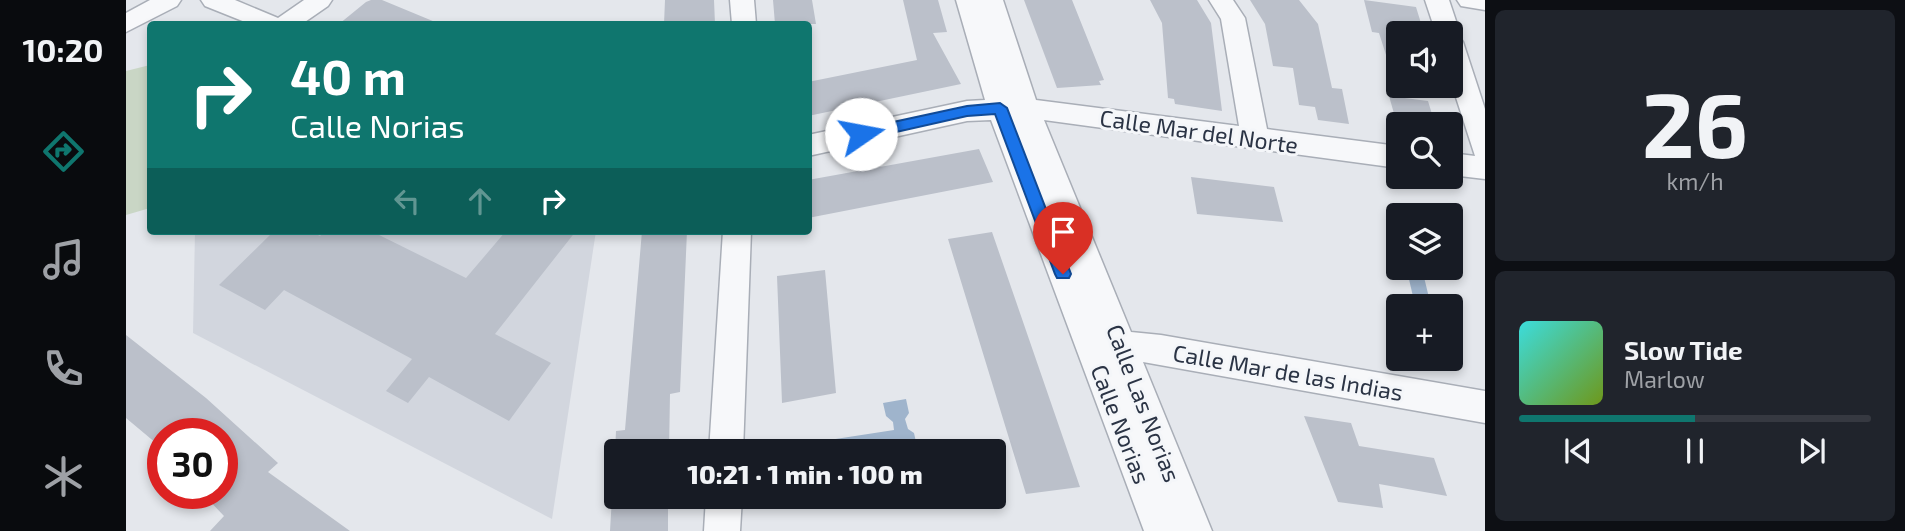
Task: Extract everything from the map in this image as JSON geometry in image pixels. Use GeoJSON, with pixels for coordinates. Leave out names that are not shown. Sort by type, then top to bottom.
{"type":"FeatureCollection","features":[{"type":"Feature","properties":{"kind":"street"},"geometry":{"type":"LineString","coordinates":[[126,24],[169,0]]}},
{"type":"Feature","properties":{"kind":"street"},"geometry":{"type":"LineString","coordinates":[[213,0],[264,21]]}},
{"type":"Feature","properties":{"kind":"street"},"geometry":{"type":"LineString","coordinates":[[290,21],[320,0]]}},
{"type":"Feature","properties":{"kind":"street"},"geometry":{"type":"LineString","coordinates":[[742,0],[744,21]]}},
{"type":"Feature","properties":{"kind":"street","name":"Calle Norias"},"geometry":{"type":"LineString","coordinates":[[968,0],[1106,344],[1162,531]]}},
{"type":"Feature","properties":{"kind":"street"},"geometry":{"type":"LineString","coordinates":[[991,0],[1013,108]]}},
{"type":"Feature","properties":{"kind":"street"},"geometry":{"type":"LineString","coordinates":[[1221,0],[1233,18],[1255,139]]}},
{"type":"Feature","properties":{"kind":"street"},"geometry":{"type":"LineString","coordinates":[[1437,0],[1444,21]]}},
{"type":"Feature","properties":{"kind":"street"},"geometry":{"type":"LineString","coordinates":[[1469,0],[1485,2]]}},
{"type":"Feature","properties":{"kind":"street"},"geometry":{"type":"LineString","coordinates":[[1463,80],[1485,150]]}},
{"type":"Feature","properties":{"kind":"street","name":"Calle Mar del Norte"},"geometry":{"type":"LineString","coordinates":[[812,145],[967,111],[1013,108],[1386,156]]}},
{"type":"Feature","properties":{"kind":"street"},"geometry":{"type":"LineString","coordinates":[[1463,165],[1485,168]]}},
{"type":"Feature","properties":{"kind":"street"},"geometry":{"type":"LineString","coordinates":[[727,439],[737,235]]}},
{"type":"Feature","properties":{"kind":"street","name":"Calle Mar de las Indias"},"geometry":{"type":"LineString","coordinates":[[1106,344],[1161,349],[1485,407]]}},
{"type":"Feature","properties":{"kind":"street","name":"Calle Las Norias"},"geometry":{"type":"LineString","coordinates":[[1106,344],[1194,531]]}},
{"type":"Feature","properties":{"kind":"street"},"geometry":{"type":"LineString","coordinates":[[722,531],[723,509]]}},
{"type":"Feature","properties":{"kind":"shaded area"},"geometry":{"type":"Polygon","coordinates":[[[195,235],[595,235],[552,519],[193,333],[195,235]]]}},
{"type":"Feature","properties":{"kind":"green space"},"geometry":{"type":"Polygon","coordinates":[[[147,66],[147,209],[126,215],[126,71],[147,66]]]}},
{"type":"Feature","properties":{"kind":"water"},"geometry":{"type":"Polygon","coordinates":[[[1409,280],[1425,280],[1428,294],[1412,294],[1409,280]]]}},
{"type":"Feature","properties":{"kind":"water"},"geometry":{"type":"Polygon","coordinates":[[[906,399],[909,413],[905,419],[915,439],[836,439],[894,430],[893,422],[886,416],[883,403],[906,399]]]}},
{"type":"Feature","properties":{"kind":"building"},"geometry":{"type":"Polygon","coordinates":[[[382,0],[433,21],[343,21],[366,2],[382,0]]]}},
{"type":"Feature","properties":{"kind":"building"},"geometry":{"type":"Polygon","coordinates":[[[665,0],[714,0],[715,21],[664,21],[665,0]]]}},
{"type":"Feature","properties":{"kind":"building"},"geometry":{"type":"Polygon","coordinates":[[[773,0],[812,0],[816,24],[812,24],[812,21],[775,21],[773,0]]]}},
{"type":"Feature","properties":{"kind":"building"},"geometry":{"type":"Polygon","coordinates":[[[903,0],[938,0],[947,32],[933,33],[961,84],[812,115],[812,81],[917,60],[903,0]]]}},
{"type":"Feature","properties":{"kind":"building"},"geometry":{"type":"Polygon","coordinates":[[[1024,0],[1072,0],[1104,80],[1099,81],[1101,85],[1057,88],[1024,0]]]}},
{"type":"Feature","properties":{"kind":"building"},"geometry":{"type":"Polygon","coordinates":[[[1150,0],[1197,0],[1211,23],[1222,111],[1175,104],[1174,99],[1168,98],[1162,23],[1150,0]]]}},
{"type":"Feature","properties":{"kind":"building"},"geometry":{"type":"Polygon","coordinates":[[[1250,0],[1299,0],[1318,24],[1332,88],[1342,89],[1349,124],[1318,120],[1315,107],[1299,105],[1293,68],[1273,66],[1265,24],[1250,0]]]}},
{"type":"Feature","properties":{"kind":"building"},"geometry":{"type":"Polygon","coordinates":[[[1364,0],[1416,7],[1420,21],[1386,21],[1386,55],[1379,33],[1372,32],[1364,0]]]}},
{"type":"Feature","properties":{"kind":"building"},"geometry":{"type":"Polygon","coordinates":[[[1390,98],[1428,101],[1431,112],[1394,112],[1390,98]]]}},
{"type":"Feature","properties":{"kind":"building"},"geometry":{"type":"Polygon","coordinates":[[[979,149],[993,182],[812,217],[812,179],[979,149]]]}},
{"type":"Feature","properties":{"kind":"building"},"geometry":{"type":"Polygon","coordinates":[[[1191,177],[1274,187],[1283,222],[1197,214],[1191,177]]]}},
{"type":"Feature","properties":{"kind":"building"},"geometry":{"type":"Polygon","coordinates":[[[992,232],[1080,487],[1026,494],[948,239],[992,232]]]}},
{"type":"Feature","properties":{"kind":"building"},"geometry":{"type":"Polygon","coordinates":[[[270,235],[379,235],[466,278],[503,235],[573,235],[495,334],[551,363],[509,421],[429,377],[408,403],[386,391],[412,359],[284,290],[265,310],[219,285],[270,235]]]}},
{"type":"Feature","properties":{"kind":"building"},"geometry":{"type":"Polygon","coordinates":[[[642,235],[687,235],[680,392],[670,394],[669,439],[616,439],[616,431],[625,430],[642,235]]]}},
{"type":"Feature","properties":{"kind":"building"},"geometry":{"type":"Polygon","coordinates":[[[825,270],[836,393],[782,403],[777,276],[825,270]]]}},
{"type":"Feature","properties":{"kind":"building"},"geometry":{"type":"Polygon","coordinates":[[[126,335],[228,418],[147,418],[147,436],[126,418],[126,335]]]}},
{"type":"Feature","properties":{"kind":"building"},"geometry":{"type":"Polygon","coordinates":[[[1304,416],[1351,423],[1359,446],[1434,458],[1447,496],[1379,484],[1383,508],[1338,502],[1304,416]]]}},
{"type":"Feature","properties":{"kind":"building"},"geometry":{"type":"Polygon","coordinates":[[[238,427],[278,463],[268,472],[350,531],[210,531],[224,516],[217,509],[238,509],[238,427]]]}},
{"type":"Feature","properties":{"kind":"building"},"geometry":{"type":"Polygon","coordinates":[[[611,509],[668,509],[668,531],[610,531],[611,509]]]}},
{"type":"Feature","properties":{"kind":"route"},"geometry":{"type":"LineString","coordinates":[[861,134],[967,111],[1000,108],[1063,274]]}}]}
